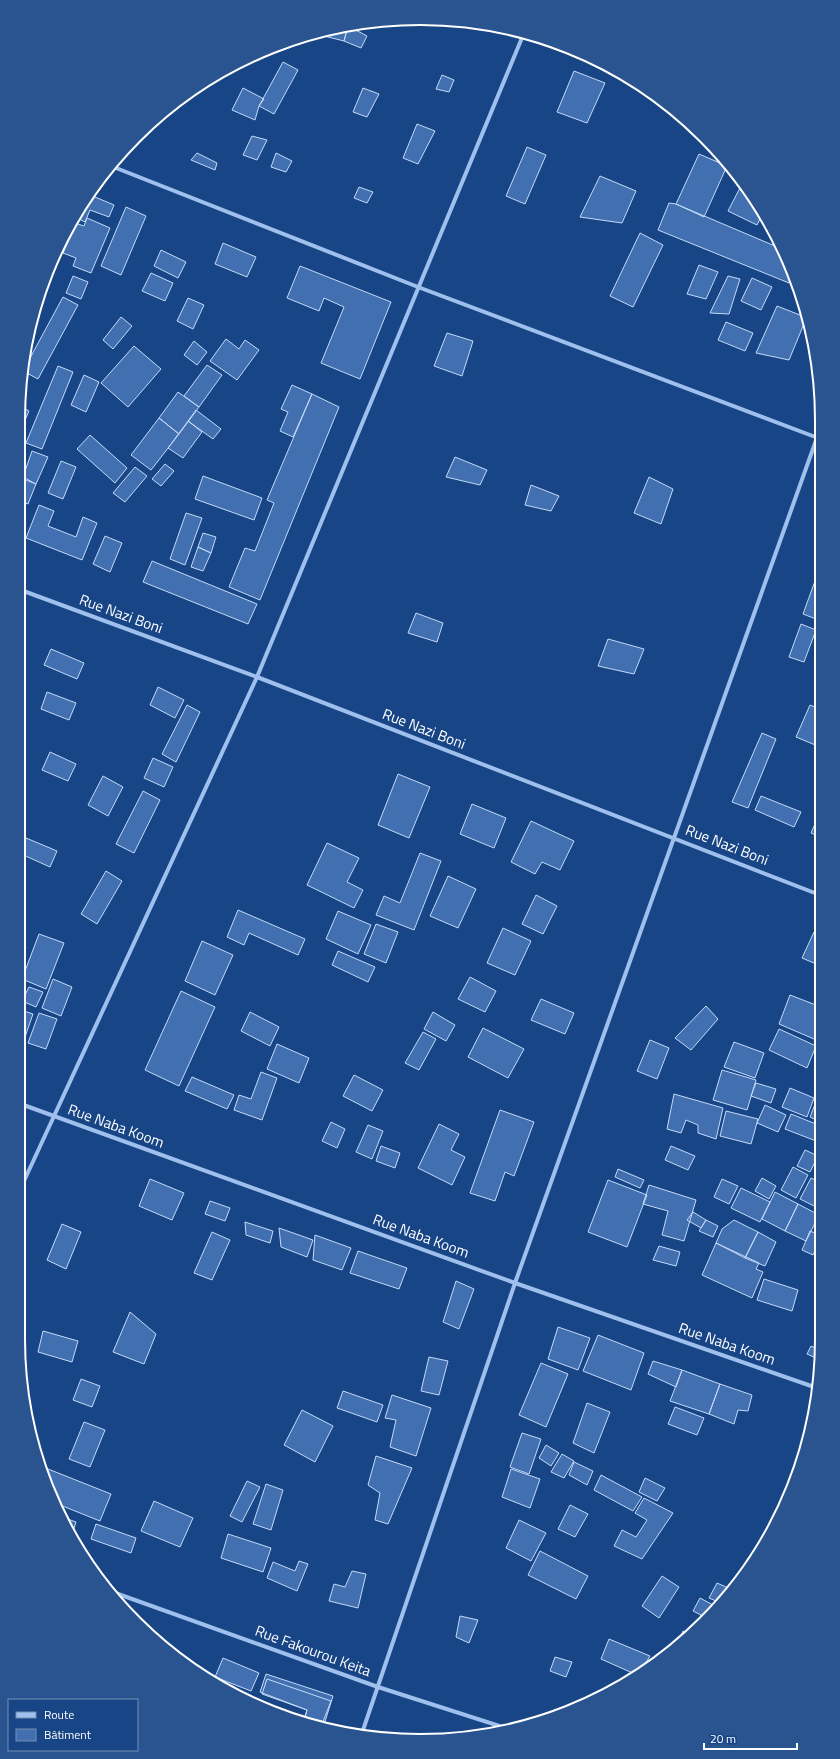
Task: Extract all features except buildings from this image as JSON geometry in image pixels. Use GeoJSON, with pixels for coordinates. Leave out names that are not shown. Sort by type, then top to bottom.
{"type":"FeatureCollection","features":[{"type":"Feature","properties":{"kind":"street"},"geometry":{"type":"LineString","coordinates":[[25,1179],[256,677],[522,38]]}},
{"type":"Feature","properties":{"kind":"street"},"geometry":{"type":"LineString","coordinates":[[116,168],[418,287],[815,437]]}},
{"type":"Feature","properties":{"kind":"street"},"geometry":{"type":"LineString","coordinates":[[363,1730],[515,1283],[815,446]]}},
{"type":"Feature","properties":{"kind":"street","name":"Rue Nazi Boni"},"geometry":{"type":"LineString","coordinates":[[25,592],[256,677],[815,893]]}},
{"type":"Feature","properties":{"kind":"street","name":"Rue Naba Koom"},"geometry":{"type":"LineString","coordinates":[[25,1106],[515,1283],[812,1386]]}},
{"type":"Feature","properties":{"kind":"street","name":"Rue Fakourou Keita"},"geometry":{"type":"LineString","coordinates":[[119,1594],[378,1687],[499,1726]]}}]}
